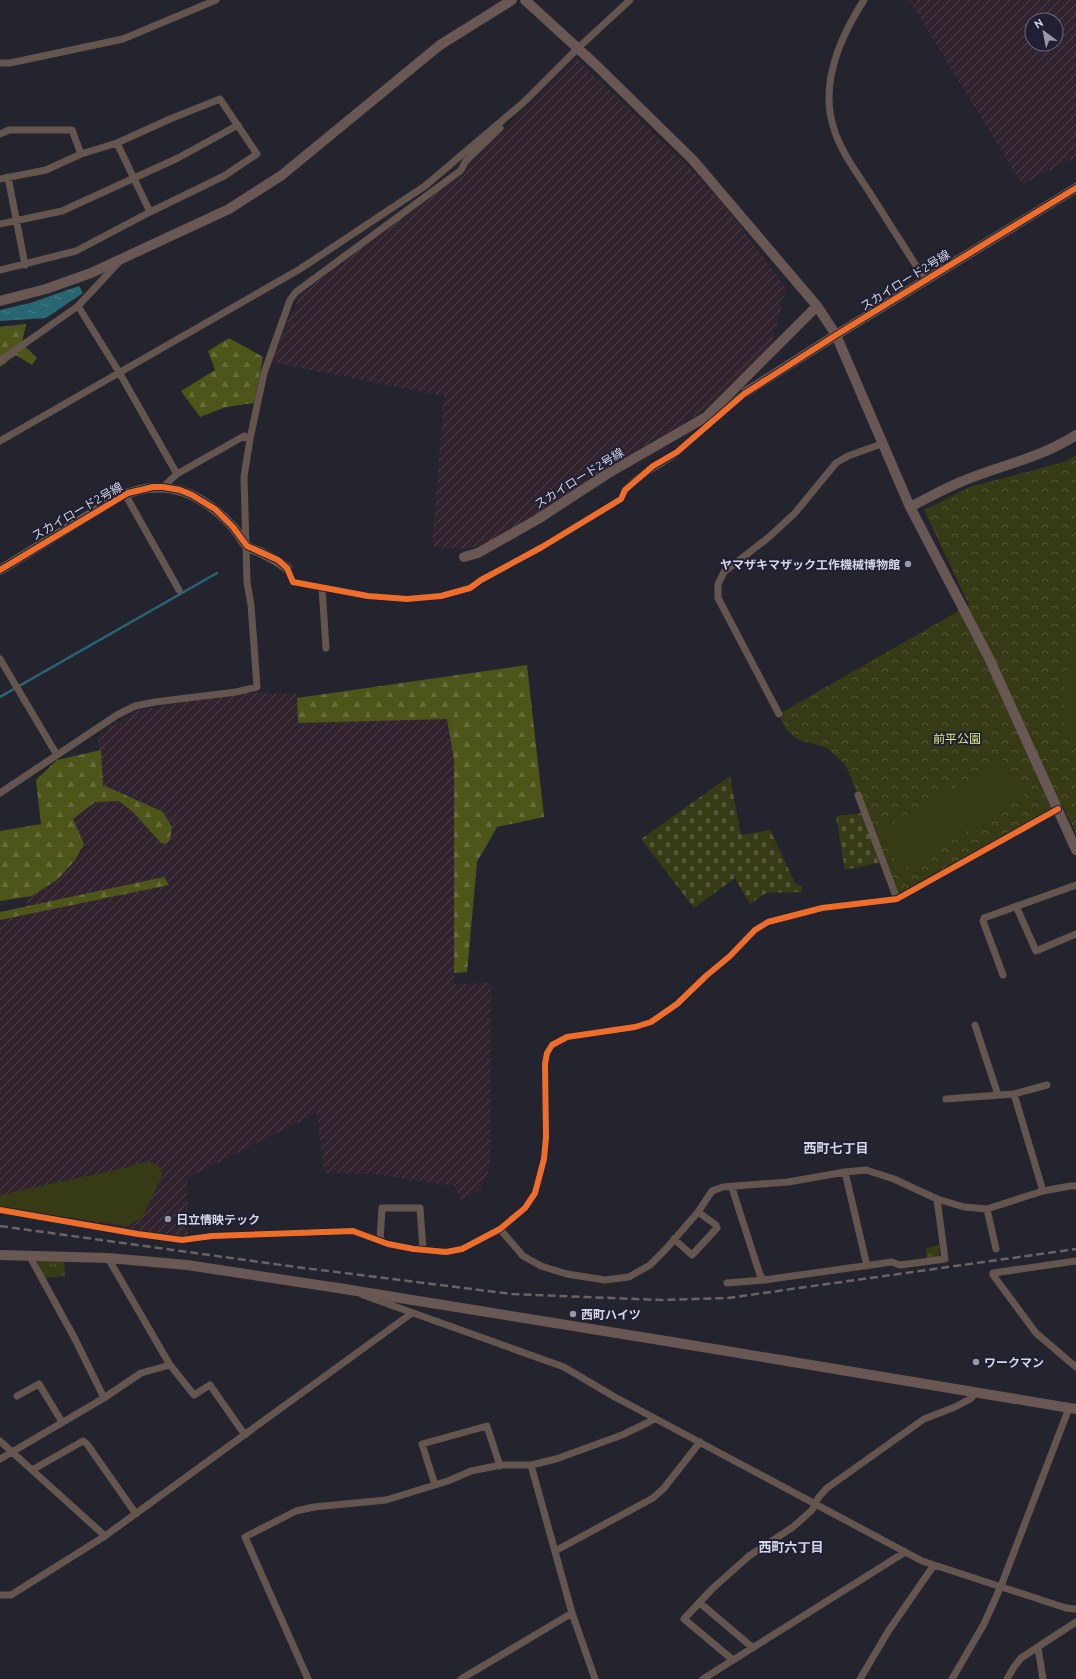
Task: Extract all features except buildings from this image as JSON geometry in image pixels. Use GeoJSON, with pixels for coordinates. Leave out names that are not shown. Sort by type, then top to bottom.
{"type":"FeatureCollection","features":[{"type":"Feature","properties":{"kind":"street"},"geometry":{"type":"LineString","coordinates":[[0,63],[10,63],[123,39],[216,0]]}},
{"type":"Feature","properties":{"kind":"street"},"geometry":{"type":"LineString","coordinates":[[0,301],[46,289],[91,273],[166,240],[229,209],[282,175],[440,45],[512,0]]}},
{"type":"Feature","properties":{"kind":"street"},"geometry":{"type":"LineString","coordinates":[[525,0],[577,50],[596,65],[693,160],[817,306],[836,335],[884,443],[910,507],[989,658],[1076,850]]}},
{"type":"Feature","properties":{"kind":"street"},"geometry":{"type":"LineString","coordinates":[[0,441],[300,269],[425,186],[516,109],[630,0]]}},
{"type":"Feature","properties":{"kind":"street"},"geometry":{"type":"LineString","coordinates":[[864,0],[853,17],[835,59],[830,77],[829,91],[832,121],[838,139],[925,280]]}},
{"type":"Feature","properties":{"kind":"street"},"geometry":{"type":"LineString","coordinates":[[0,270],[25,265],[76,251],[150,212],[224,176],[257,154],[220,98],[117,143],[81,154],[46,170],[4,178],[16,221],[25,265]]}},
{"type":"Feature","properties":{"kind":"street"},"geometry":{"type":"LineString","coordinates":[[0,792],[117,715],[135,706],[155,702],[236,692],[257,687],[251,605],[247,582],[244,478],[250,439],[264,373],[290,300],[296,292],[460,171],[466,161],[505,123],[516,109]]}},
{"type":"Feature","properties":{"kind":"street"},"geometry":{"type":"LineString","coordinates":[[0,224],[62,211],[178,158],[238,125]]}},
{"type":"Feature","properties":{"kind":"street"},"geometry":{"type":"LineString","coordinates":[[0,134],[9,130],[72,130],[81,154]]}},
{"type":"Feature","properties":{"kind":"street"},"geometry":{"type":"LineString","coordinates":[[117,143],[150,212]]}},
{"type":"Feature","properties":{"kind":"street","name":"スカイロード2号線"},"geometry":{"type":"LineString","coordinates":[[746,392],[1076,188]]}},
{"type":"Feature","properties":{"kind":"street"},"geometry":{"type":"LineString","coordinates":[[0,361],[78,306],[122,259]]}},
{"type":"Feature","properties":{"kind":"street"},"geometry":{"type":"LineString","coordinates":[[78,306],[119,372],[177,474]]}},
{"type":"Feature","properties":{"kind":"street","name":"スカイロード2号線"},"geometry":{"type":"LineString","coordinates":[[464,557],[478,553],[538,519],[607,474],[706,417],[817,306]]}},
{"type":"Feature","properties":{"kind":"street"},"geometry":{"type":"LineString","coordinates":[[287,568],[293,582],[368,596],[407,599],[441,596],[470,588],[481,580],[542,547],[621,499],[625,490],[653,466],[677,452],[746,392]]}},
{"type":"Feature","properties":{"kind":"street"},"geometry":{"type":"LineString","coordinates":[[910,507],[963,481],[1052,449],[1076,435]]}},
{"type":"Feature","properties":{"kind":"street"},"geometry":{"type":"LineString","coordinates":[[163,487],[177,474],[244,436],[250,439]]}},
{"type":"Feature","properties":{"kind":"street"},"geometry":{"type":"LineString","coordinates":[[779,714],[718,598],[718,584],[724,572],[769,537],[795,513],[836,463],[848,456],[884,443]]}},
{"type":"Feature","properties":{"kind":"street","name":"スカイロード2号線"},"geometry":{"type":"LineString","coordinates":[[0,570],[125,494],[153,487],[180,490],[192,495],[215,509],[233,527],[247,546],[278,560],[287,568]]}},
{"type":"Feature","properties":{"kind":"street"},"geometry":{"type":"LineString","coordinates":[[125,494],[179,590]]}},
{"type":"Feature","properties":{"kind":"street"},"geometry":{"type":"LineString","coordinates":[[322,588],[326,648]]}},
{"type":"Feature","properties":{"kind":"street"},"geometry":{"type":"LineString","coordinates":[[0,659],[57,755]]}},
{"type":"Feature","properties":{"kind":"street"},"geometry":{"type":"LineString","coordinates":[[858,795],[896,899]]}},
{"type":"Feature","properties":{"kind":"street"},"geometry":{"type":"LineString","coordinates":[[0,1210],[138,1234],[182,1240],[212,1236],[353,1231],[380,1241],[422,1250],[446,1252],[462,1249],[500,1229],[525,1208],[535,1193],[541,1176],[544,1159],[546,1136],[545,1064],[547,1053],[552,1045],[567,1037],[635,1027],[652,1022],[677,1004],[706,976],[730,956],[755,930],[768,922],[822,908],[896,899],[1058,809]]}},
{"type":"Feature","properties":{"kind":"street"},"geometry":{"type":"LineString","coordinates":[[1002,975],[983,921],[984,918],[1076,884]]}},
{"type":"Feature","properties":{"kind":"street"},"geometry":{"type":"LineString","coordinates":[[1016,906],[1036,952],[1076,934]]}},
{"type":"Feature","properties":{"kind":"street"},"geometry":{"type":"LineString","coordinates":[[975,1026],[998,1095]]}},
{"type":"Feature","properties":{"kind":"street"},"geometry":{"type":"LineString","coordinates":[[946,1099],[1014,1094],[1047,1085]]}},
{"type":"Feature","properties":{"kind":"street"},"geometry":{"type":"LineString","coordinates":[[1014,1094],[1043,1191]]}},
{"type":"Feature","properties":{"kind":"street"},"geometry":{"type":"LineString","coordinates":[[500,1229],[523,1256],[541,1266],[568,1274],[605,1280],[629,1276],[643,1269],[666,1249],[698,1212],[712,1192],[723,1188],[788,1182],[845,1172],[866,1170],[894,1179],[937,1199],[964,1207],[987,1209],[1043,1191],[1076,1186]]}},
{"type":"Feature","properties":{"kind":"street"},"geometry":{"type":"LineString","coordinates":[[845,1172],[868,1266]]}},
{"type":"Feature","properties":{"kind":"street"},"geometry":{"type":"LineString","coordinates":[[732,1188],[760,1275],[764,1280]]}},
{"type":"Feature","properties":{"kind":"street"},"geometry":{"type":"LineString","coordinates":[[727,1283],[764,1280],[892,1262],[900,1265],[945,1258],[937,1199]]}},
{"type":"Feature","properties":{"kind":"street"},"geometry":{"type":"LineString","coordinates":[[380,1241],[382,1208],[420,1208],[422,1250]]}},
{"type":"Feature","properties":{"kind":"street"},"geometry":{"type":"LineString","coordinates":[[987,1209],[996,1249]]}},
{"type":"Feature","properties":{"kind":"street"},"geometry":{"type":"LineString","coordinates":[[674,1239],[692,1255],[717,1228],[716,1225],[698,1212]]}},
{"type":"Feature","properties":{"kind":"street"},"geometry":{"type":"LineString","coordinates":[[0,1255],[108,1258],[187,1266],[350,1290],[1072,1408],[1001,1586],[984,1624],[952,1679]]}},
{"type":"Feature","properties":{"kind":"street"},"geometry":{"type":"LineString","coordinates":[[29,1255],[75,1339],[104,1398]]}},
{"type":"Feature","properties":{"kind":"street"},"geometry":{"type":"LineString","coordinates":[[108,1258],[170,1365],[194,1396],[210,1385],[245,1435]]}},
{"type":"Feature","properties":{"kind":"street"},"geometry":{"type":"LineString","coordinates":[[1076,1261],[993,1273],[1036,1334],[1076,1367]]}},
{"type":"Feature","properties":{"kind":"street"},"geometry":{"type":"LineString","coordinates":[[350,1290],[564,1367],[612,1396],[904,1551],[934,1565],[1076,1610]]}},
{"type":"Feature","properties":{"kind":"street"},"geometry":{"type":"LineString","coordinates":[[0,1602],[105,1536],[412,1313]]}},
{"type":"Feature","properties":{"kind":"street"},"geometry":{"type":"LineString","coordinates":[[0,1459],[104,1398],[141,1373],[170,1365]]}},
{"type":"Feature","properties":{"kind":"street"},"geometry":{"type":"LineString","coordinates":[[17,1396],[39,1384],[62,1422]]}},
{"type":"Feature","properties":{"kind":"street"},"geometry":{"type":"LineString","coordinates":[[733,1660],[684,1619],[712,1589],[749,1556],[793,1526],[812,1510],[818,1498],[827,1488],[924,1419],[955,1407],[970,1399],[977,1392]]}},
{"type":"Feature","properties":{"kind":"street"},"geometry":{"type":"LineString","coordinates":[[308,1679],[245,1537],[302,1510],[314,1507],[386,1500],[435,1485],[471,1471],[500,1466],[530,1465],[556,1459],[622,1435],[654,1418]]}},
{"type":"Feature","properties":{"kind":"street"},"geometry":{"type":"LineString","coordinates":[[435,1485],[422,1444],[487,1426],[500,1466]]}},
{"type":"Feature","properties":{"kind":"street"},"geometry":{"type":"LineString","coordinates":[[0,1440],[105,1536]]}},
{"type":"Feature","properties":{"kind":"street"},"geometry":{"type":"LineString","coordinates":[[32,1470],[83,1441],[87,1444],[136,1514]]}},
{"type":"Feature","properties":{"kind":"street"},"geometry":{"type":"LineString","coordinates":[[555,1551],[653,1498],[664,1488],[700,1442]]}},
{"type":"Feature","properties":{"kind":"street"},"geometry":{"type":"LineString","coordinates":[[530,1465],[572,1613],[595,1679]]}},
{"type":"Feature","properties":{"kind":"street"},"geometry":{"type":"LineString","coordinates":[[703,1679],[902,1554],[904,1551]]}},
{"type":"Feature","properties":{"kind":"street"},"geometry":{"type":"LineString","coordinates":[[860,1679],[889,1630],[934,1565]]}},
{"type":"Feature","properties":{"kind":"street"},"geometry":{"type":"LineString","coordinates":[[0,1596],[10,1595]]}},
{"type":"Feature","properties":{"kind":"street"},"geometry":{"type":"LineString","coordinates":[[700,1603],[753,1648]]}},
{"type":"Feature","properties":{"kind":"street"},"geometry":{"type":"LineString","coordinates":[[461,1679],[572,1613]]}},
{"type":"Feature","properties":{"kind":"street"},"geometry":{"type":"LineString","coordinates":[[1007,1679],[1014,1666],[1021,1658],[1076,1622]]}},
{"type":"Feature","properties":{"kind":"street"},"geometry":{"type":"LineString","coordinates":[[1038,1648],[1043,1679]]}},
{"type":"Feature","properties":{"kind":"shaded area"},"geometry":{"type":"Polygon","coordinates":[[[909,0],[1076,0],[1076,157],[1022,184],[909,0]]]}},
{"type":"Feature","properties":{"kind":"shaded area"},"geometry":{"type":"Polygon","coordinates":[[[576,58],[687,165],[721,201],[786,288],[771,346],[702,412],[615,463],[534,518],[482,546],[458,549],[432,546],[444,396],[270,362],[300,295],[465,169],[576,58]]]}},
{"type":"Feature","properties":{"kind":"shaded area"},"geometry":{"type":"Polygon","coordinates":[[[244,692],[296,694],[298,723],[447,718],[454,760],[454,984],[491,983],[490,1168],[480,1190],[461,1200],[454,1186],[375,1174],[324,1173],[317,1113],[187,1178],[188,1236],[166,1235],[0,1210],[0,920],[27,915],[26,895],[68,815],[99,794],[98,736],[135,711],[244,692]]]}},
{"type":"Feature","properties":{"kind":"green space"},"geometry":{"type":"Polygon","coordinates":[[[26,324],[22,343],[37,358],[32,365],[16,355],[0,367],[0,327],[26,324]]]}},
{"type":"Feature","properties":{"kind":"green space"},"geometry":{"type":"Polygon","coordinates":[[[229,338],[263,357],[254,403],[226,407],[200,417],[181,391],[215,370],[208,351],[229,338]]]}},
{"type":"Feature","properties":{"kind":"green space","name":"前平公園"},"geometry":{"type":"Polygon","coordinates":[[[1076,455],[1076,833],[1061,803],[897,899],[845,764],[827,748],[797,739],[786,730],[779,714],[969,605],[924,510],[970,487],[1064,462],[1076,455]]]}},
{"type":"Feature","properties":{"kind":"green space"},"geometry":{"type":"Polygon","coordinates":[[[1076,618],[1076,747],[1064,732],[1065,678],[1076,618]]]}},
{"type":"Feature","properties":{"kind":"green space"},"geometry":{"type":"Polygon","coordinates":[[[527,665],[544,817],[497,827],[477,862],[467,972],[454,973],[454,760],[447,719],[298,723],[297,698],[527,665]]]}},
{"type":"Feature","properties":{"kind":"green space"},"geometry":{"type":"Polygon","coordinates":[[[101,750],[103,785],[163,812],[172,827],[170,839],[167,844],[161,843],[133,812],[119,801],[95,802],[73,819],[84,844],[75,860],[58,879],[32,896],[0,901],[0,831],[41,824],[36,780],[57,760],[101,750]]]}},
{"type":"Feature","properties":{"kind":"green space"},"geometry":{"type":"Polygon","coordinates":[[[1003,759],[1024,797],[901,871],[881,831],[1003,759]]]}},
{"type":"Feature","properties":{"kind":"green space"},"geometry":{"type":"Polygon","coordinates":[[[730,776],[741,835],[770,830],[795,883],[802,887],[802,892],[766,893],[750,904],[735,878],[694,908],[641,839],[730,776]]]}},
{"type":"Feature","properties":{"kind":"green space"},"geometry":{"type":"Polygon","coordinates":[[[864,813],[879,863],[845,870],[836,816],[864,813]]]}},
{"type":"Feature","properties":{"kind":"green space"},"geometry":{"type":"Polygon","coordinates":[[[164,877],[169,885],[0,920],[0,912],[164,877]]]}},
{"type":"Feature","properties":{"kind":"green space"},"geometry":{"type":"Polygon","coordinates":[[[144,1162],[157,1165],[161,1169],[162,1176],[141,1220],[136,1220],[128,1226],[0,1208],[0,1195],[129,1167],[144,1162]]]}},
{"type":"Feature","properties":{"kind":"green space"},"geometry":{"type":"Polygon","coordinates":[[[939,1245],[939,1257],[927,1258],[926,1248],[939,1245]]]}},
{"type":"Feature","properties":{"kind":"green space"},"geometry":{"type":"Polygon","coordinates":[[[37,1259],[64,1260],[65,1276],[44,1278],[37,1259]]]}},
{"type":"Feature","properties":{"kind":"water"},"geometry":{"type":"Polygon","coordinates":[[[79,286],[83,293],[46,318],[0,321],[0,310],[30,303],[79,286]]]}},
{"type":"Feature","properties":{"kind":"waterway"},"geometry":{"type":"LineString","coordinates":[[0,697],[217,573]]}},
{"type":"Feature","properties":{"kind":"railway"},"geometry":{"type":"LineString","coordinates":[[0,1226],[296,1267],[512,1294],[660,1300],[728,1298],[1076,1249]]}},
{"type":"Feature","properties":{"kind":"cycle path"},"geometry":{"type":"LineString","coordinates":[[0,570],[128,493],[153,487],[163,487],[180,490],[192,495],[215,509],[233,527],[247,546],[278,560],[287,568],[293,582],[368,596],[407,599],[441,596],[470,588],[481,580],[542,547],[621,499],[625,490],[653,466],[677,452],[744,394],[836,335],[1076,188]]}},
{"type":"Feature","properties":{"kind":"cycle path"},"geometry":{"type":"LineString","coordinates":[[0,1210],[138,1234],[182,1240],[212,1236],[353,1231],[388,1244],[414,1249],[446,1252],[462,1249],[500,1229],[525,1208],[535,1193],[544,1159],[546,1137],[545,1064],[547,1053],[552,1045],[567,1037],[635,1027],[651,1022],[677,1004],[706,976],[730,956],[755,930],[768,922],[822,908],[897,899],[1058,809]]}},
{"type":"Feature","properties":{"kind":"place","name":"ヤマザキマザック工作機械博物館"},"geometry":{"type":"Point","coordinates":[908,564]}},
{"type":"Feature","properties":{"kind":"place","name":"日立情映テック"},"geometry":{"type":"Point","coordinates":[168,1219]}},
{"type":"Feature","properties":{"kind":"place","name":"西町ハイツ"},"geometry":{"type":"Point","coordinates":[573,1314]}},
{"type":"Feature","properties":{"kind":"place","name":"ワークマン"},"geometry":{"type":"Point","coordinates":[976,1362]}},
{"type":"Feature","properties":{"kind":"district","name":"西町七丁目"},"geometry":{"type":"Point","coordinates":[836,1148]}},
{"type":"Feature","properties":{"kind":"district","name":"西町六丁目"},"geometry":{"type":"Point","coordinates":[791,1547]}}]}
